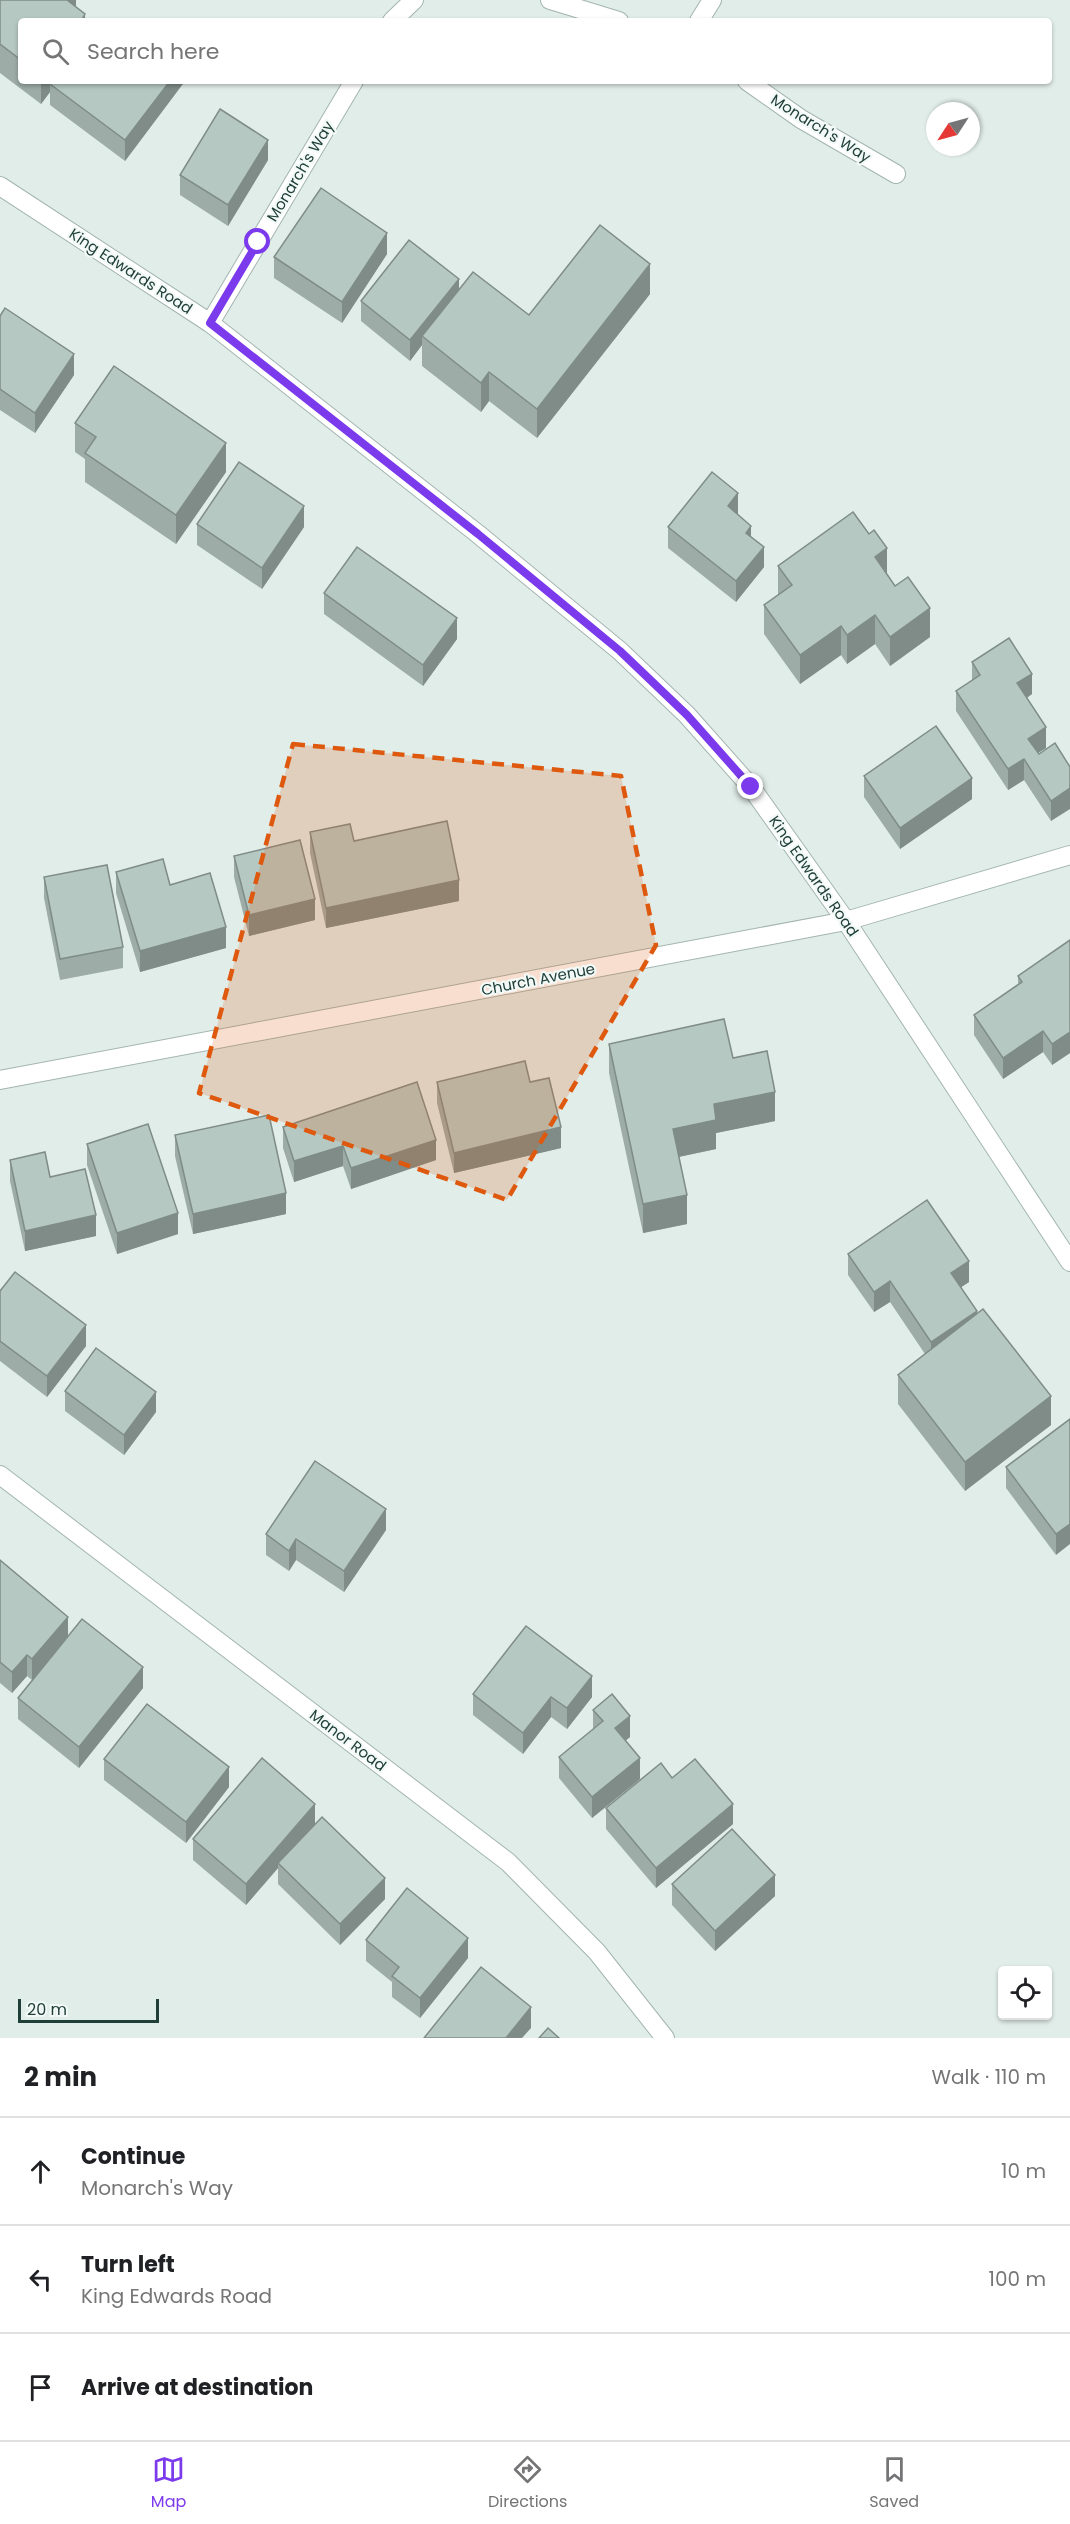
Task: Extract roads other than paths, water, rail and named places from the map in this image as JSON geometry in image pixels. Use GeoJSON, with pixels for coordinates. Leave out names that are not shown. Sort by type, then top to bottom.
{"type":"FeatureCollection","features":[{"type":"Feature","properties":{"kind":"street"},"geometry":{"type":"LineString","coordinates":[[395,18],[414,0]]}},
{"type":"Feature","properties":{"kind":"street"},"geometry":{"type":"LineString","coordinates":[[550,0],[609,18]]}},
{"type":"Feature","properties":{"kind":"street"},"geometry":{"type":"LineString","coordinates":[[701,18],[711,0]]}},
{"type":"Feature","properties":{"kind":"street","name":"Monarch's Way"},"geometry":{"type":"LineString","coordinates":[[210,323],[352,84]]}},
{"type":"Feature","properties":{"kind":"street","name":"Monarch's Way"},"geometry":{"type":"LineString","coordinates":[[751,84],[801,119],[896,174]]}},
{"type":"Feature","properties":{"kind":"street","name":"King Edwards Road"},"geometry":{"type":"LineString","coordinates":[[0,186],[210,323],[478,534],[620,651],[687,715],[751,787],[846,921],[1070,1262]]}},
{"type":"Feature","properties":{"kind":"street","name":"Church Avenue"},"geometry":{"type":"LineString","coordinates":[[0,1080],[846,921],[1070,855]]}},
{"type":"Feature","properties":{"kind":"street","name":"Manor Road"},"geometry":{"type":"LineString","coordinates":[[0,1475],[508,1862],[597,1952],[665,2038]]}}]}
